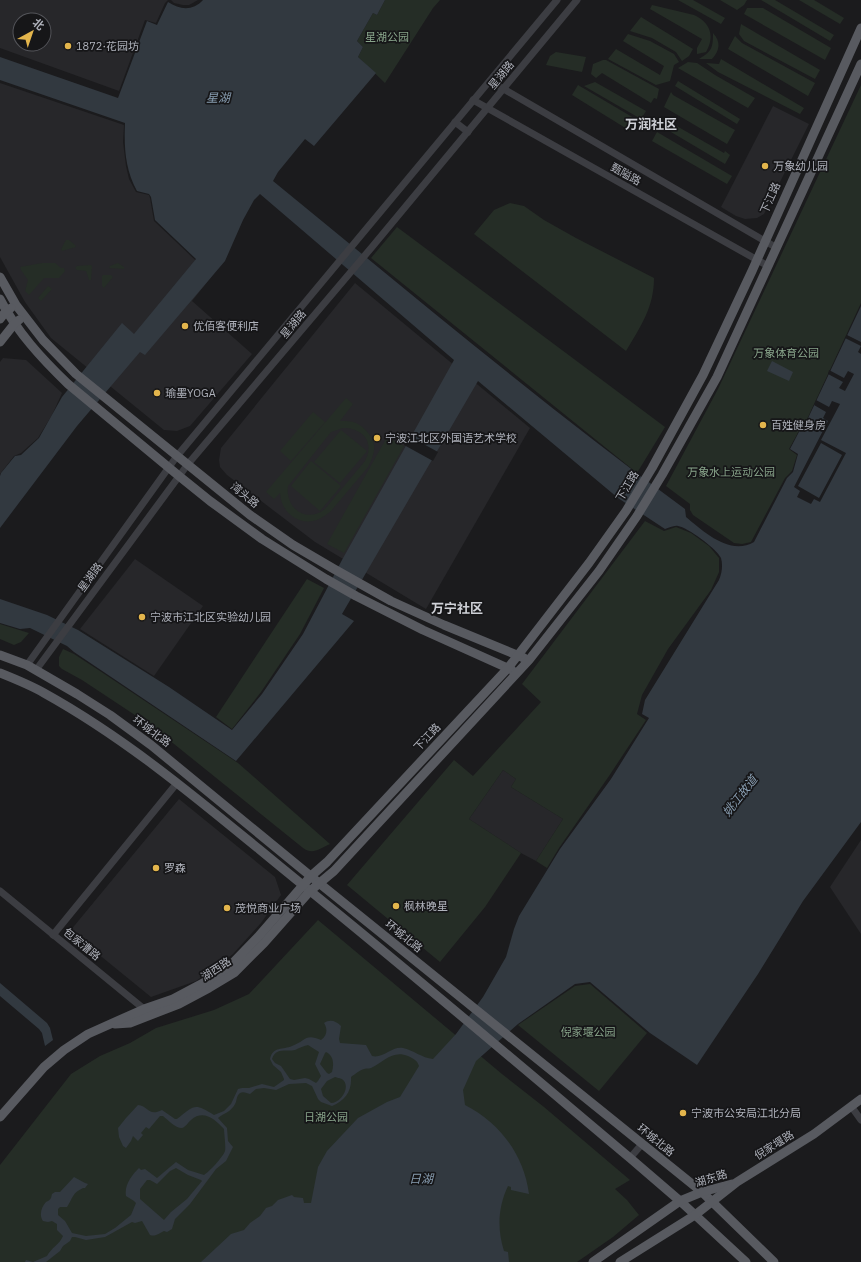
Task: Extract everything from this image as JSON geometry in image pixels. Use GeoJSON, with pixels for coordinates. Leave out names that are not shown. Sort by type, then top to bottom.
{"type":"FeatureCollection","features":[{"type":"Feature","properties":{"kind":"main road","name":"下江路"},"geometry":{"type":"LineString","coordinates":[[306,888],[312,876],[327,862],[508,668],[589,563],[628,507],[652,468],[703,375],[757,260],[861,28]]}},
{"type":"Feature","properties":{"kind":"main road","name":"下江路"},"geometry":{"type":"LineString","coordinates":[[306,888],[319,882],[334,871],[529,660],[599,571],[637,516],[662,475],[716,377],[861,64]]}},
{"type":"Feature","properties":{"kind":"main road","name":"湾头路"},"geometry":{"type":"LineString","coordinates":[[0,277],[24,317],[45,343],[76,374],[250,515],[293,545],[391,601],[444,625],[529,660]]}},
{"type":"Feature","properties":{"kind":"main road"},"geometry":{"type":"LineString","coordinates":[[0,299],[6,311],[44,360],[68,384],[210,501],[262,538],[326,579],[356,596],[423,630],[517,673]]}},
{"type":"Feature","properties":{"kind":"main road"},"geometry":{"type":"LineString","coordinates":[[0,319],[6,311],[16,305]]}},
{"type":"Feature","properties":{"kind":"main road"},"geometry":{"type":"LineString","coordinates":[[0,342],[15,323],[24,317]]}},
{"type":"Feature","properties":{"kind":"main road","name":"环城北路"},"geometry":{"type":"LineString","coordinates":[[0,655],[32,668],[110,715],[151,745],[702,1192],[774,1262]]}},
{"type":"Feature","properties":{"kind":"main road"},"geometry":{"type":"LineString","coordinates":[[0,673],[42,692],[104,729],[177,784],[306,888],[630,1158],[680,1201],[746,1262]]}},
{"type":"Feature","properties":{"kind":"main road","name":"湖西路"},"geometry":{"type":"LineString","coordinates":[[0,1117],[44,1067],[64,1050],[88,1034],[108,1025],[146,1012],[205,982],[230,966],[306,888]]}},
{"type":"Feature","properties":{"kind":"main road","name":"倪家堰路"},"geometry":{"type":"LineString","coordinates":[[738,1182],[814,1134],[861,1099]]}},
{"type":"Feature","properties":{"kind":"main road","name":"湖东路"},"geometry":{"type":"LineString","coordinates":[[593,1262],[680,1201],[702,1192],[738,1182]]}},
{"type":"Feature","properties":{"kind":"main road","name":"湖东路"},"geometry":{"type":"LineString","coordinates":[[620,1262],[695,1215],[738,1182]]}},
{"type":"Feature","properties":{"kind":"street","name":"星湖路"},"geometry":{"type":"LineString","coordinates":[[32,668],[168,467],[557,0]]}},
{"type":"Feature","properties":{"kind":"street","name":"星湖路"},"geometry":{"type":"LineString","coordinates":[[32,668],[188,464],[348,276],[577,0]]}},
{"type":"Feature","properties":{"kind":"street","name":"甄隘路"},"geometry":{"type":"LineString","coordinates":[[490,81],[777,248]]}},
{"type":"Feature","properties":{"kind":"street","name":"甄隘路"},"geometry":{"type":"LineString","coordinates":[[473,100],[768,266]]}},
{"type":"Feature","properties":{"kind":"street"},"geometry":{"type":"LineString","coordinates":[[455,122],[468,132]]}},
{"type":"Feature","properties":{"kind":"street"},"geometry":{"type":"LineString","coordinates":[[480,698],[483,709]]}},
{"type":"Feature","properties":{"kind":"street"},"geometry":{"type":"LineString","coordinates":[[53,935],[177,784]]}},
{"type":"Feature","properties":{"kind":"street","name":"包家漕路"},"geometry":{"type":"LineString","coordinates":[[0,891],[146,1012]]}},
{"type":"Feature","properties":{"kind":"street"},"geometry":{"type":"LineString","coordinates":[[851,1106],[861,1120]]}},
{"type":"Feature","properties":{"kind":"street"},"geometry":{"type":"LineString","coordinates":[[630,1158],[642,1144]]}},
{"type":"Feature","properties":{"kind":"shaded area","name":"1872·花园坊"},"geometry":{"type":"Polygon","coordinates":[[[0,0],[168,0],[165,3],[156,23],[145,20],[119,91],[0,48],[0,0]]]}},
{"type":"Feature","properties":{"kind":"shaded area"},"geometry":{"type":"Polygon","coordinates":[[[171,0],[198,0],[189,5],[183,5],[174,3],[171,0]]]}},
{"type":"Feature","properties":{"kind":"shaded area"},"geometry":{"type":"Polygon","coordinates":[[[0,83],[124,125],[123,142],[126,166],[129,179],[136,192],[149,195],[154,221],[212,276],[192,301],[252,354],[190,426],[177,431],[164,430],[51,338],[25,302],[0,257],[0,83]]]}},
{"type":"Feature","properties":{"kind":"shaded area","name":"万象幼儿园"},"geometry":{"type":"Polygon","coordinates":[[[773,106],[809,124],[764,214],[757,218],[745,219],[736,216],[721,207],[773,106]]]}},
{"type":"Feature","properties":{"kind":"shaded area","name":"宁波江北区外国语艺术学校"},"geometry":{"type":"Polygon","coordinates":[[[355,283],[530,428],[426,609],[315,542],[227,475],[220,467],[219,460],[221,448],[355,283]]]}},
{"type":"Feature","properties":{"kind":"shaded area"},"geometry":{"type":"Polygon","coordinates":[[[3,358],[26,360],[62,393],[52,415],[38,438],[21,453],[14,456],[0,474],[0,362],[3,358]]]}},
{"type":"Feature","properties":{"kind":"shaded area","name":"宁波市江北区实验幼儿园"},"geometry":{"type":"Polygon","coordinates":[[[135,559],[203,606],[154,676],[80,629],[135,559]]]}},
{"type":"Feature","properties":{"kind":"shaded area"},"geometry":{"type":"Polygon","coordinates":[[[503,770],[516,779],[511,787],[563,819],[536,861],[469,819],[503,770]]]}},
{"type":"Feature","properties":{"kind":"shaded area"},"geometry":{"type":"Polygon","coordinates":[[[179,799],[275,877],[281,895],[261,923],[233,954],[196,981],[151,997],[70,931],[179,799]]]}},
{"type":"Feature","properties":{"kind":"shaded area"},"geometry":{"type":"Polygon","coordinates":[[[861,840],[861,934],[830,887],[861,840]]]}},
{"type":"Feature","properties":{"kind":"green space","name":"星湖公园"},"geometry":{"type":"Polygon","coordinates":[[[385,0],[440,0],[433,8],[385,83],[358,57],[363,47],[357,41],[373,13],[377,15],[385,0]]]}},
{"type":"Feature","properties":{"kind":"green space"},"geometry":{"type":"Polygon","coordinates":[[[678,0],[693,0],[725,18],[721,24],[678,0]]]}},
{"type":"Feature","properties":{"kind":"green space"},"geometry":{"type":"Polygon","coordinates":[[[720,0],[747,0],[744,5],[737,10],[720,0]]]}},
{"type":"Feature","properties":{"kind":"green space"},"geometry":{"type":"Polygon","coordinates":[[[761,0],[775,0],[834,35],[830,41],[761,0]]]}},
{"type":"Feature","properties":{"kind":"green space"},"geometry":{"type":"Polygon","coordinates":[[[799,0],[814,0],[844,18],[840,24],[799,0]]]}},
{"type":"Feature","properties":{"kind":"green space"},"geometry":{"type":"Polygon","coordinates":[[[652,5],[694,15],[700,18],[708,26],[711,36],[706,52],[697,54],[697,48],[702,39],[650,9],[652,5]]]}},
{"type":"Feature","properties":{"kind":"green space"},"geometry":{"type":"Polygon","coordinates":[[[747,8],[763,8],[831,48],[825,60],[744,14],[747,8]]]}},
{"type":"Feature","properties":{"kind":"green space"},"geometry":{"type":"Polygon","coordinates":[[[641,17],[693,49],[689,56],[682,61],[676,52],[652,38],[630,31],[641,17]]]}},
{"type":"Feature","properties":{"kind":"green space"},"geometry":{"type":"Polygon","coordinates":[[[741,24],[820,70],[815,79],[744,41],[739,34],[741,24]]]}},
{"type":"Feature","properties":{"kind":"green space"},"geometry":{"type":"Polygon","coordinates":[[[713,33],[716,36],[718,43],[717,52],[712,59],[699,59],[707,54],[711,49],[713,33]]]}},
{"type":"Feature","properties":{"kind":"green space"},"geometry":{"type":"Polygon","coordinates":[[[628,34],[650,41],[674,54],[679,62],[674,65],[670,81],[656,85],[608,59],[616,49],[660,75],[664,66],[623,41],[628,34]]]}},
{"type":"Feature","properties":{"kind":"green space"},"geometry":{"type":"Polygon","coordinates":[[[735,36],[742,43],[815,83],[808,96],[728,49],[735,36]]]}},
{"type":"Feature","properties":{"kind":"green space"},"geometry":{"type":"Polygon","coordinates":[[[556,52],[586,57],[582,72],[546,65],[550,56],[556,52]]]}},
{"type":"Feature","properties":{"kind":"green space"},"geometry":{"type":"Polygon","coordinates":[[[721,59],[804,108],[800,114],[718,72],[706,63],[719,64],[721,59]]]}},
{"type":"Feature","properties":{"kind":"green space"},"geometry":{"type":"Polygon","coordinates":[[[606,60],[659,89],[657,99],[654,98],[651,103],[602,73],[596,78],[591,74],[593,64],[606,60]]]}},
{"type":"Feature","properties":{"kind":"green space"},"geometry":{"type":"Polygon","coordinates":[[[688,62],[697,63],[755,98],[748,108],[678,68],[688,62]]]}},
{"type":"Feature","properties":{"kind":"green space"},"geometry":{"type":"Polygon","coordinates":[[[678,81],[740,119],[737,124],[675,86],[678,81]]]}},
{"type":"Feature","properties":{"kind":"green space"},"geometry":{"type":"Polygon","coordinates":[[[595,82],[646,111],[641,119],[584,86],[595,82]]]}},
{"type":"Feature","properties":{"kind":"green space"},"geometry":{"type":"Polygon","coordinates":[[[578,85],[639,121],[632,132],[572,95],[578,85]]]}},
{"type":"Feature","properties":{"kind":"green space","name":"万象体育公园"},"geometry":{"type":"Polygon","coordinates":[[[861,85],[861,303],[802,430],[800,429],[789,449],[797,455],[792,471],[785,478],[751,542],[742,544],[734,543],[693,515],[690,510],[690,504],[666,486],[718,389],[861,85]]]}},
{"type":"Feature","properties":{"kind":"green space"},"geometry":{"type":"Polygon","coordinates":[[[671,92],[673,95],[735,130],[727,144],[664,107],[671,92]]]}},
{"type":"Feature","properties":{"kind":"green space"},"geometry":{"type":"Polygon","coordinates":[[[659,116],[724,153],[725,151],[730,155],[725,164],[671,132],[665,121],[658,118],[659,116]]]}},
{"type":"Feature","properties":{"kind":"green space"},"geometry":{"type":"Polygon","coordinates":[[[657,132],[732,176],[727,184],[652,141],[657,132]]]}},
{"type":"Feature","properties":{"kind":"green space"},"geometry":{"type":"Polygon","coordinates":[[[510,203],[524,206],[544,220],[576,238],[654,278],[652,298],[646,316],[626,351],[474,234],[494,210],[510,203]]]}},
{"type":"Feature","properties":{"kind":"green space"},"geometry":{"type":"Polygon","coordinates":[[[397,227],[665,427],[637,473],[371,258],[397,227]]]}},
{"type":"Feature","properties":{"kind":"green space"},"geometry":{"type":"Polygon","coordinates":[[[66,240],[69,240],[76,247],[62,251],[61,249],[66,240]]]}},
{"type":"Feature","properties":{"kind":"green space"},"geometry":{"type":"Polygon","coordinates":[[[42,263],[55,263],[61,268],[64,268],[65,271],[59,278],[44,278],[29,295],[25,291],[28,280],[20,267],[42,263]]]}},
{"type":"Feature","properties":{"kind":"green space"},"geometry":{"type":"Polygon","coordinates":[[[118,263],[124,267],[124,269],[109,268],[110,266],[118,263]]]}},
{"type":"Feature","properties":{"kind":"green space"},"geometry":{"type":"Polygon","coordinates":[[[91,265],[91,280],[89,280],[86,271],[77,270],[75,268],[77,266],[91,265]]]}},
{"type":"Feature","properties":{"kind":"green space"},"geometry":{"type":"Polygon","coordinates":[[[103,275],[111,275],[113,277],[104,288],[102,286],[103,275]]]}},
{"type":"Feature","properties":{"kind":"green space"},"geometry":{"type":"Polygon","coordinates":[[[48,286],[52,289],[41,301],[38,298],[48,286]]]}},
{"type":"Feature","properties":{"kind":"green space"},"geometry":{"type":"Polygon","coordinates":[[[346,398],[353,404],[340,421],[354,422],[365,429],[373,442],[373,454],[368,467],[331,511],[317,520],[303,521],[292,516],[287,511],[281,500],[280,493],[274,499],[266,492],[346,398]],[[343,428],[331,432],[288,486],[290,501],[293,507],[298,511],[311,515],[325,509],[365,461],[369,448],[368,442],[361,433],[343,428]]]}},
{"type":"Feature","properties":{"kind":"green space"},"geometry":{"type":"Polygon","coordinates":[[[313,412],[325,422],[291,461],[280,451],[313,412]]]}},
{"type":"Feature","properties":{"kind":"green space"},"geometry":{"type":"Polygon","coordinates":[[[341,430],[367,451],[340,483],[314,462],[341,430]]]}},
{"type":"Feature","properties":{"kind":"green space"},"geometry":{"type":"Polygon","coordinates":[[[387,437],[404,446],[344,553],[327,544],[387,437]]]}},
{"type":"Feature","properties":{"kind":"green space"},"geometry":{"type":"Polygon","coordinates":[[[311,461],[341,486],[320,511],[291,486],[311,461]]]}},
{"type":"Feature","properties":{"kind":"green space"},"geometry":{"type":"Polygon","coordinates":[[[645,521],[664,531],[676,527],[691,533],[709,546],[719,558],[719,572],[711,590],[668,649],[642,695],[637,714],[646,720],[547,868],[536,861],[563,819],[511,787],[516,779],[503,770],[469,819],[521,853],[485,907],[440,962],[347,885],[454,760],[473,776],[541,702],[522,684],[645,521]]]}},
{"type":"Feature","properties":{"kind":"green space"},"geometry":{"type":"Polygon","coordinates":[[[307,579],[324,588],[300,634],[261,692],[232,729],[216,717],[307,579]]]}},
{"type":"Feature","properties":{"kind":"green space"},"geometry":{"type":"Polygon","coordinates":[[[0,624],[29,633],[21,642],[14,645],[0,639],[0,624]]]}},
{"type":"Feature","properties":{"kind":"green space"},"geometry":{"type":"Polygon","coordinates":[[[63,649],[74,654],[238,763],[330,844],[313,851],[303,848],[153,727],[82,680],[62,669],[59,666],[59,657],[63,649]]]}},
{"type":"Feature","properties":{"kind":"green space","name":"日湖公园"},"geometry":{"type":"Polygon","coordinates":[[[318,920],[630,1180],[615,1189],[627,1200],[639,1215],[613,1237],[577,1262],[0,1262],[0,1165],[71,1074],[100,1056],[130,1043],[156,1028],[214,1010],[249,994],[318,920]]]}},
{"type":"Feature","properties":{"kind":"green space","name":"倪家堰公园"},"geometry":{"type":"Polygon","coordinates":[[[590,984],[647,1033],[599,1091],[518,1025],[575,986],[590,984]]]}},
{"type":"Feature","properties":{"kind":"water"},"geometry":{"type":"Polygon","coordinates":[[[203,0],[385,0],[377,15],[373,13],[357,41],[363,47],[358,57],[376,73],[314,146],[305,139],[278,172],[273,181],[528,389],[685,509],[686,517],[709,535],[727,544],[736,546],[745,546],[754,542],[787,478],[793,472],[798,454],[790,449],[800,430],[802,431],[861,306],[861,822],[803,901],[758,974],[697,1065],[650,1033],[590,982],[575,984],[518,1024],[476,1061],[463,1090],[465,1105],[478,1112],[489,1121],[516,1153],[522,1166],[529,1194],[511,1190],[511,1187],[508,1186],[502,1202],[500,1210],[500,1235],[504,1251],[508,1252],[509,1262],[201,1262],[231,1234],[244,1230],[250,1223],[260,1216],[266,1208],[272,1206],[278,1200],[292,1195],[294,1197],[303,1198],[304,1203],[311,1203],[318,1167],[327,1151],[358,1118],[387,1102],[400,1097],[419,1066],[412,1058],[397,1054],[371,1068],[361,1070],[351,1077],[347,1095],[337,1104],[332,1106],[321,1102],[312,1086],[306,1083],[289,1084],[276,1090],[264,1088],[256,1089],[250,1094],[241,1092],[232,1109],[218,1118],[227,1128],[228,1141],[233,1147],[226,1161],[216,1169],[190,1204],[175,1219],[172,1229],[156,1235],[150,1235],[142,1221],[135,1223],[132,1222],[105,1237],[86,1240],[72,1237],[60,1251],[46,1262],[33,1262],[47,1256],[63,1236],[57,1230],[57,1224],[52,1221],[43,1221],[41,1217],[42,1209],[44,1204],[51,1199],[52,1194],[55,1192],[60,1192],[74,1177],[88,1184],[85,1188],[79,1190],[75,1194],[67,1207],[60,1207],[58,1209],[58,1215],[65,1221],[72,1233],[86,1236],[105,1234],[131,1215],[136,1203],[126,1196],[126,1188],[131,1177],[139,1168],[141,1170],[145,1169],[157,1178],[176,1162],[188,1170],[204,1175],[224,1154],[224,1129],[213,1119],[204,1115],[195,1117],[182,1128],[174,1125],[163,1116],[160,1116],[149,1129],[146,1127],[141,1133],[143,1135],[138,1141],[133,1136],[126,1148],[123,1146],[119,1137],[118,1128],[138,1105],[151,1112],[162,1110],[175,1119],[191,1108],[195,1107],[214,1115],[224,1111],[231,1104],[238,1089],[249,1088],[262,1084],[274,1087],[284,1080],[281,1072],[273,1065],[270,1059],[273,1052],[297,1044],[306,1038],[312,1037],[321,1040],[325,1036],[326,1032],[324,1023],[328,1021],[335,1022],[341,1026],[339,1039],[340,1043],[366,1045],[372,1056],[380,1056],[395,1049],[403,1048],[433,1059],[456,1034],[483,997],[506,957],[519,916],[560,849],[611,779],[649,718],[642,714],[645,700],[721,575],[721,558],[708,544],[695,534],[682,527],[675,526],[665,529],[618,498],[478,381],[342,614],[354,621],[236,761],[67,646],[30,628],[20,629],[0,623],[0,599],[47,615],[78,630],[169,687],[232,730],[262,694],[303,634],[342,560],[454,360],[260,194],[254,200],[243,220],[225,261],[145,355],[140,352],[77,426],[0,528],[1,473],[15,456],[21,455],[39,438],[62,397],[122,323],[134,334],[196,259],[155,220],[151,197],[149,194],[137,191],[130,174],[126,158],[125,123],[0,80],[0,57],[118,98],[147,21],[157,25],[168,2],[177,7],[191,8],[203,0]],[[308,1045],[295,1050],[279,1051],[272,1059],[275,1063],[281,1066],[290,1079],[294,1080],[305,1078],[316,1083],[321,1076],[315,1064],[319,1052],[308,1045]],[[326,1052],[320,1064],[329,1074],[332,1072],[333,1060],[329,1054],[326,1052]],[[335,1077],[327,1081],[321,1089],[323,1096],[331,1103],[338,1101],[345,1091],[346,1084],[342,1079],[335,1077]],[[176,1168],[170,1171],[157,1184],[147,1180],[140,1189],[140,1199],[164,1220],[187,1199],[202,1181],[176,1168]]]}},
{"type":"Feature","properties":{"kind":"water"},"geometry":{"type":"Polygon","coordinates":[[[772,361],[793,372],[789,381],[767,371],[772,361]]]}},
{"type":"Feature","properties":{"kind":"water"},"geometry":{"type":"Polygon","coordinates":[[[0,983],[47,1023],[53,1040],[45,1046],[42,1033],[39,1029],[0,996],[0,983]]]}},
{"type":"Feature","properties":{"kind":"pier"},"geometry":{"type":"Polygon","coordinates":[[[847,335],[861,342],[861,346],[845,338],[847,335]]]}},
{"type":"Feature","properties":{"kind":"pier"},"geometry":{"type":"Polygon","coordinates":[[[861,346],[861,354],[858,352],[861,346]]]}},
{"type":"Feature","properties":{"kind":"pier"},"geometry":{"type":"Polygon","coordinates":[[[829,370],[844,378],[848,371],[854,374],[845,391],[839,388],[843,382],[828,374],[829,370]]]}},
{"type":"Feature","properties":{"kind":"pier"},"geometry":{"type":"Polygon","coordinates":[[[816,400],[829,407],[832,401],[840,404],[821,440],[846,453],[820,502],[814,499],[811,504],[797,497],[800,491],[794,487],[828,421],[823,418],[826,412],[814,405],[816,400]],[[821,443],[798,486],[819,498],[842,455],[821,443]]]}},
{"type":"Feature","properties":{"kind":"pier"},"geometry":{"type":"Polygon","coordinates":[[[409,436],[438,452],[433,461],[404,445],[409,436]]]}},
{"type":"Feature","properties":{"kind":"place","name":"1872·花园坊"},"geometry":{"type":"Point","coordinates":[68,46]}},
{"type":"Feature","properties":{"kind":"place","name":"万象幼儿园"},"geometry":{"type":"Point","coordinates":[765,166]}},
{"type":"Feature","properties":{"kind":"place","name":"优佰客便利店"},"geometry":{"type":"Point","coordinates":[185,326]}},
{"type":"Feature","properties":{"kind":"place","name":"瑜墨YOGA"},"geometry":{"type":"Point","coordinates":[157,393]}},
{"type":"Feature","properties":{"kind":"place","name":"百姓健身房"},"geometry":{"type":"Point","coordinates":[763,425]}},
{"type":"Feature","properties":{"kind":"place","name":"宁波江北区外国语艺术学校"},"geometry":{"type":"Point","coordinates":[377,438]}},
{"type":"Feature","properties":{"kind":"place","name":"宁波市江北区实验幼儿园"},"geometry":{"type":"Point","coordinates":[142,617]}},
{"type":"Feature","properties":{"kind":"place","name":"罗森"},"geometry":{"type":"Point","coordinates":[156,868]}},
{"type":"Feature","properties":{"kind":"place","name":"枫林晚星"},"geometry":{"type":"Point","coordinates":[396,906]}},
{"type":"Feature","properties":{"kind":"place","name":"茂悦商业广场"},"geometry":{"type":"Point","coordinates":[227,908]}},
{"type":"Feature","properties":{"kind":"place","name":"宁波市公安局江北分局"},"geometry":{"type":"Point","coordinates":[683,1113]}},
{"type":"Feature","properties":{"kind":"district","name":"万润社区"},"geometry":{"type":"Point","coordinates":[651,124]}},
{"type":"Feature","properties":{"kind":"district","name":"万宁社区"},"geometry":{"type":"Point","coordinates":[457,608]}},
{"type":"Feature","properties":{"kind":"water label","name":"星湖"},"geometry":{"type":"Point","coordinates":[218,98]}},
{"type":"Feature","properties":{"kind":"water label","name":"姚江故道"},"geometry":{"type":"Point","coordinates":[740,796]}},
{"type":"Feature","properties":{"kind":"water label","name":"日湖"},"geometry":{"type":"Point","coordinates":[421,1179]}},
{"type":"Feature","properties":{"kind":"park label","name":"万象水上运动公园"},"geometry":{"type":"Point","coordinates":[731,472]}}]}
